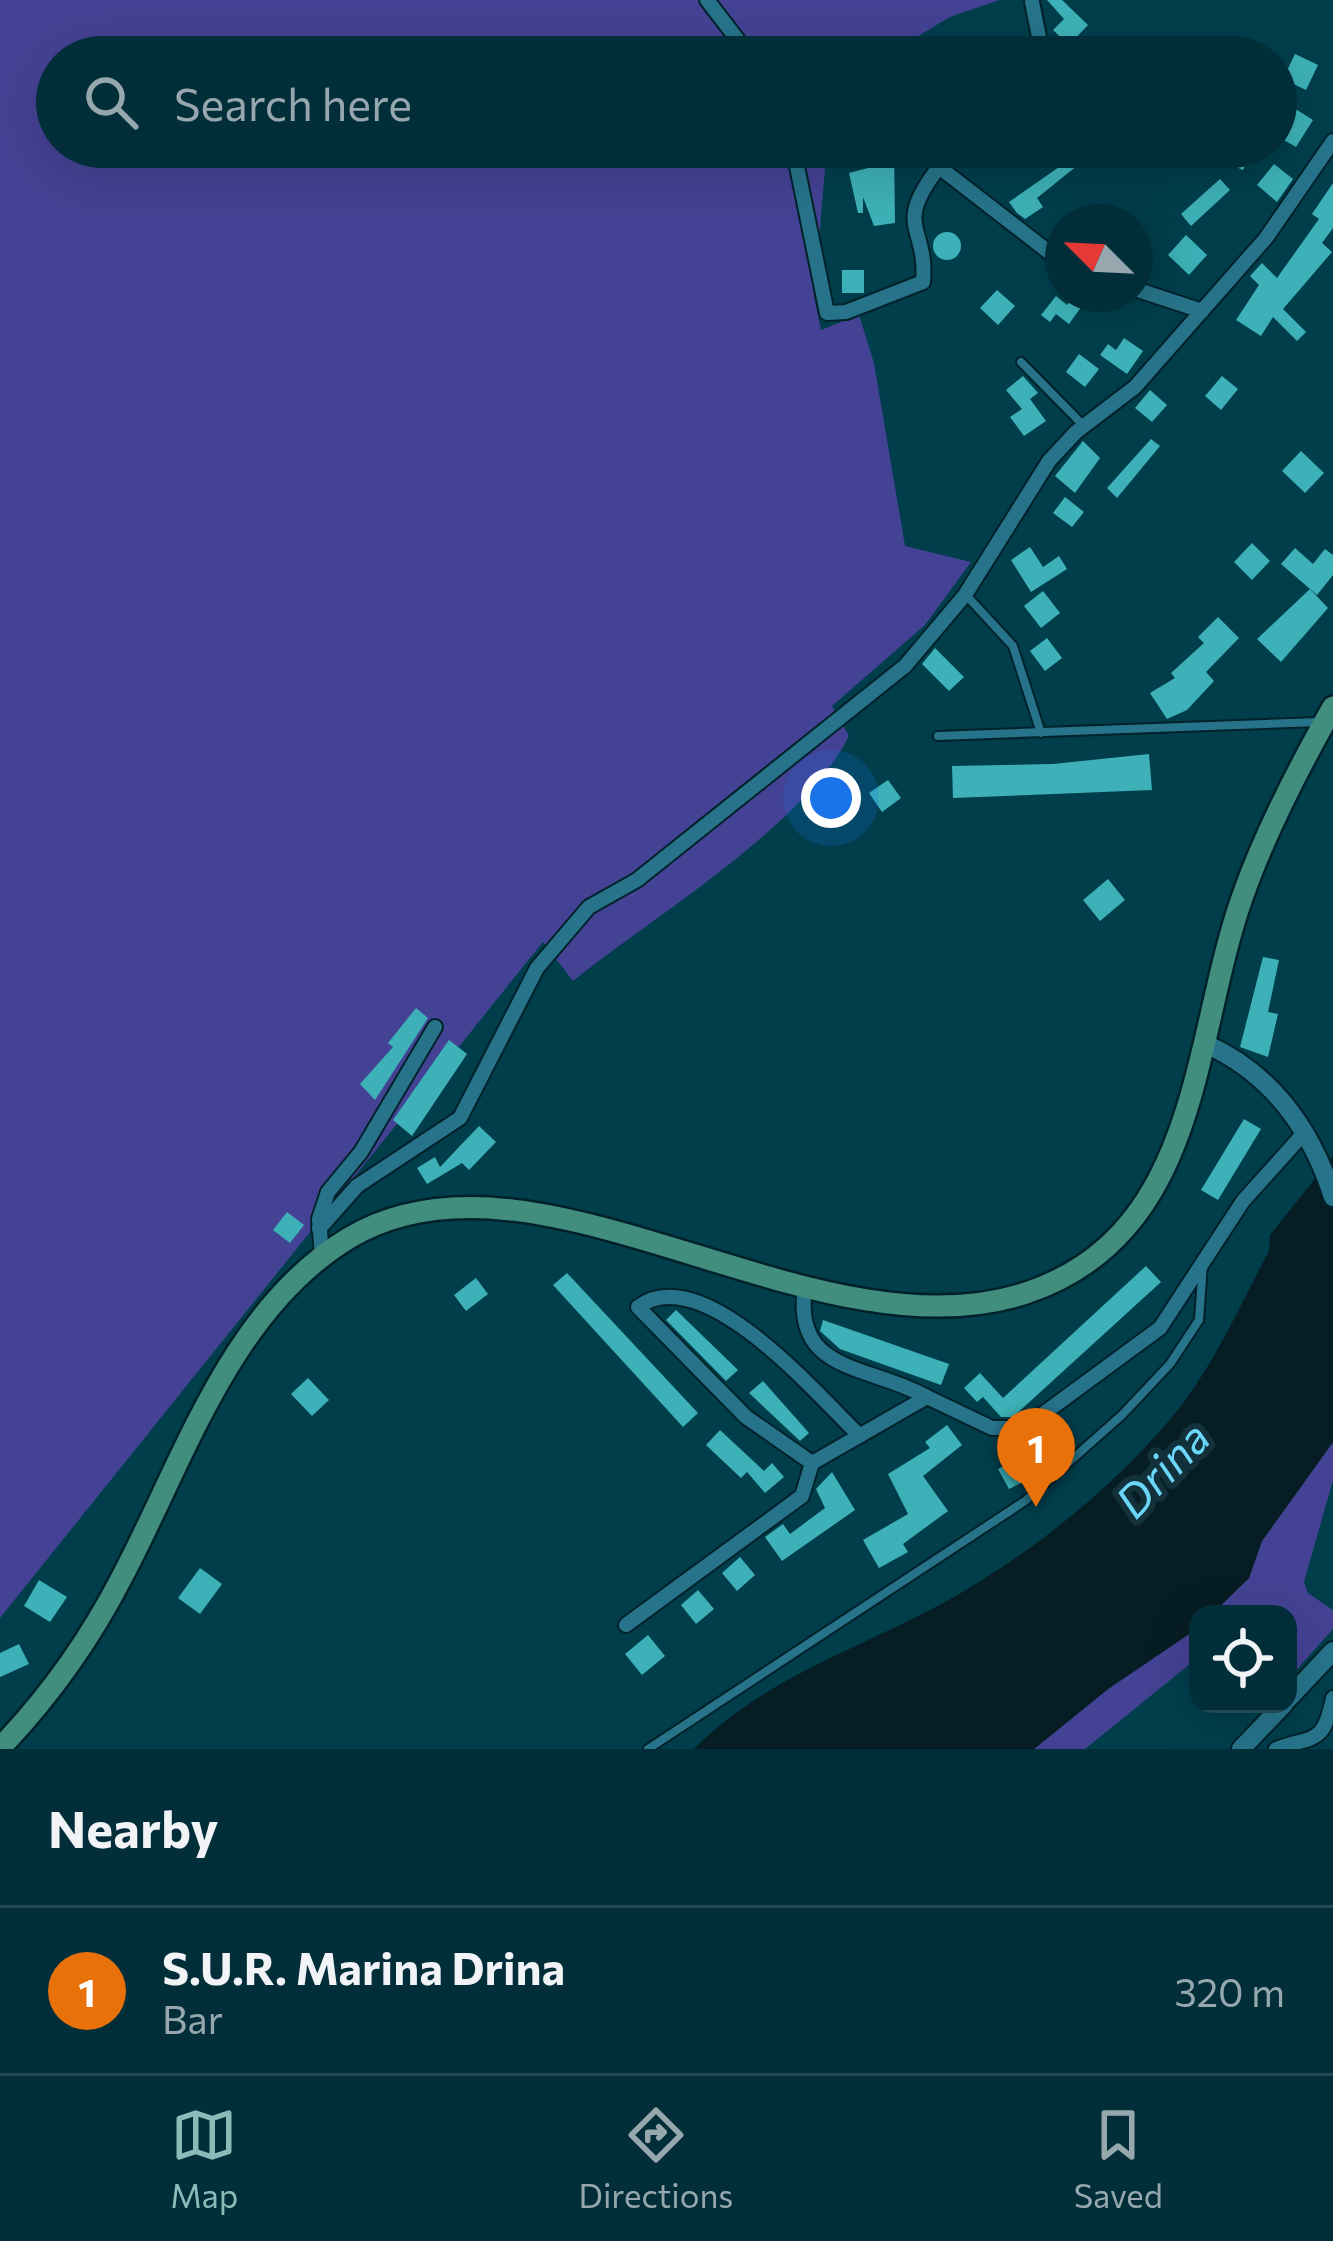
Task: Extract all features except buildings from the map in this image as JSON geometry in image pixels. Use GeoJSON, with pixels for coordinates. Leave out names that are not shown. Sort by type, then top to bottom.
{"type":"FeatureCollection","features":[{"type":"Feature","properties":{"kind":"main road"},"geometry":{"type":"LineString","coordinates":[[0,1748],[50,1694],[93,1630],[251,1330],[286,1287],[322,1256],[387,1221],[473,1209],[551,1219],[805,1286],[939,1308],[997,1301],[1061,1277],[1120,1232],[1150,1193],[1184,1127],[1247,882],[1329,714]]}},
{"type":"Feature","properties":{"kind":"street"},"geometry":{"type":"LineString","coordinates":[[707,0],[735,36]]}},
{"type":"Feature","properties":{"kind":"street"},"geometry":{"type":"LineString","coordinates":[[1032,2],[1039,36]]}},
{"type":"Feature","properties":{"kind":"street"},"geometry":{"type":"LineString","coordinates":[[319,1229],[357,1186],[460,1118],[537,968],[589,908],[656,865],[905,666],[965,595],[1049,461],[1084,426],[1136,387],[1266,238],[1333,140]]}},
{"type":"Feature","properties":{"kind":"street"},"geometry":{"type":"LineString","coordinates":[[797,168],[827,313],[864,306],[923,282],[914,212],[925,182],[937,168]]}},
{"type":"Feature","properties":{"kind":"street"},"geometry":{"type":"LineString","coordinates":[[942,168],[1045,249]]}},
{"type":"Feature","properties":{"kind":"street"},"geometry":{"type":"LineString","coordinates":[[1153,295],[1202,311]]}},
{"type":"Feature","properties":{"kind":"street"},"geometry":{"type":"LineString","coordinates":[[322,1256],[319,1229],[328,1192],[361,1152],[435,1027]]}},
{"type":"Feature","properties":{"kind":"street"},"geometry":{"type":"LineString","coordinates":[[1206,1044],[1255,1070],[1322,1162],[1333,1196]]}},
{"type":"Feature","properties":{"kind":"street"},"geometry":{"type":"LineString","coordinates":[[805,1286],[802,1326],[813,1346],[992,1428],[1024,1428],[1160,1328],[1243,1201],[1304,1133]]}},
{"type":"Feature","properties":{"kind":"street"},"geometry":{"type":"LineString","coordinates":[[812,1463],[794,1456],[746,1417],[638,1307],[675,1298],[703,1302],[741,1324],[860,1436]]}},
{"type":"Feature","properties":{"kind":"street"},"geometry":{"type":"LineString","coordinates":[[626,1625],[793,1504],[802,1496],[812,1463],[927,1397]]}},
{"type":"Feature","properties":{"kind":"street"},"geometry":{"type":"LineString","coordinates":[[1297,1690],[1333,1651]]}},
{"type":"Feature","properties":{"kind":"street"},"geometry":{"type":"LineString","coordinates":[[1276,1749],[1310,1743],[1320,1734],[1333,1698]]}},
{"type":"Feature","properties":{"kind":"street"},"geometry":{"type":"LineString","coordinates":[[1241,1749],[1275,1713]]}},
{"type":"Feature","properties":{"kind":"lane"},"geometry":{"type":"LineString","coordinates":[[1021,362],[1084,426]]}},
{"type":"Feature","properties":{"kind":"lane"},"geometry":{"type":"LineString","coordinates":[[965,595],[1013,646],[1041,733]]}},
{"type":"Feature","properties":{"kind":"lane"},"geometry":{"type":"LineString","coordinates":[[938,736],[1329,714]]}},
{"type":"Feature","properties":{"kind":"lane"},"geometry":{"type":"LineString","coordinates":[[648,1749],[1025,1501],[1123,1415],[1170,1364],[1199,1320],[1205,1293],[1203,1264]]}},
{"type":"Feature","properties":{"kind":"shaded area"},"geometry":{"type":"Polygon","coordinates":[[[0,0],[999,0],[950,17],[918,36],[36,36],[36,168],[825,168],[814,297],[821,330],[859,315],[874,363],[905,546],[971,562],[925,625],[832,706],[849,736],[798,804],[763,836],[573,981],[543,942],[0,1618],[0,0]]]}},
{"type":"Feature","properties":{"kind":"shaded area"},"geometry":{"type":"Polygon","coordinates":[[[1333,1442],[1333,1480],[1304,1582],[1308,1593],[1333,1610],[1333,1629],[1297,1669],[1297,1605],[1221,1605],[1249,1578],[1262,1541],[1333,1442]]]}},
{"type":"Feature","properties":{"kind":"shaded area"},"geometry":{"type":"Polygon","coordinates":[[[1189,1634],[1189,1665],[1085,1749],[1034,1749],[1108,1689],[1189,1634]]]}},
{"type":"Feature","properties":{"kind":"water","name":"Drina"},"geometry":{"type":"Polygon","coordinates":[[[1333,1156],[1333,1442],[1262,1541],[1249,1578],[1221,1605],[1189,1605],[1189,1634],[1108,1689],[1034,1749],[694,1749],[751,1702],[945,1602],[1067,1520],[1148,1444],[1200,1378],[1269,1251],[1270,1235],[1333,1156]]]}},
{"type":"Feature","properties":{"kind":"place","name":"S.U.R. Marina Drina"},"geometry":{"type":"Point","coordinates":[1036,1507]}}]}
